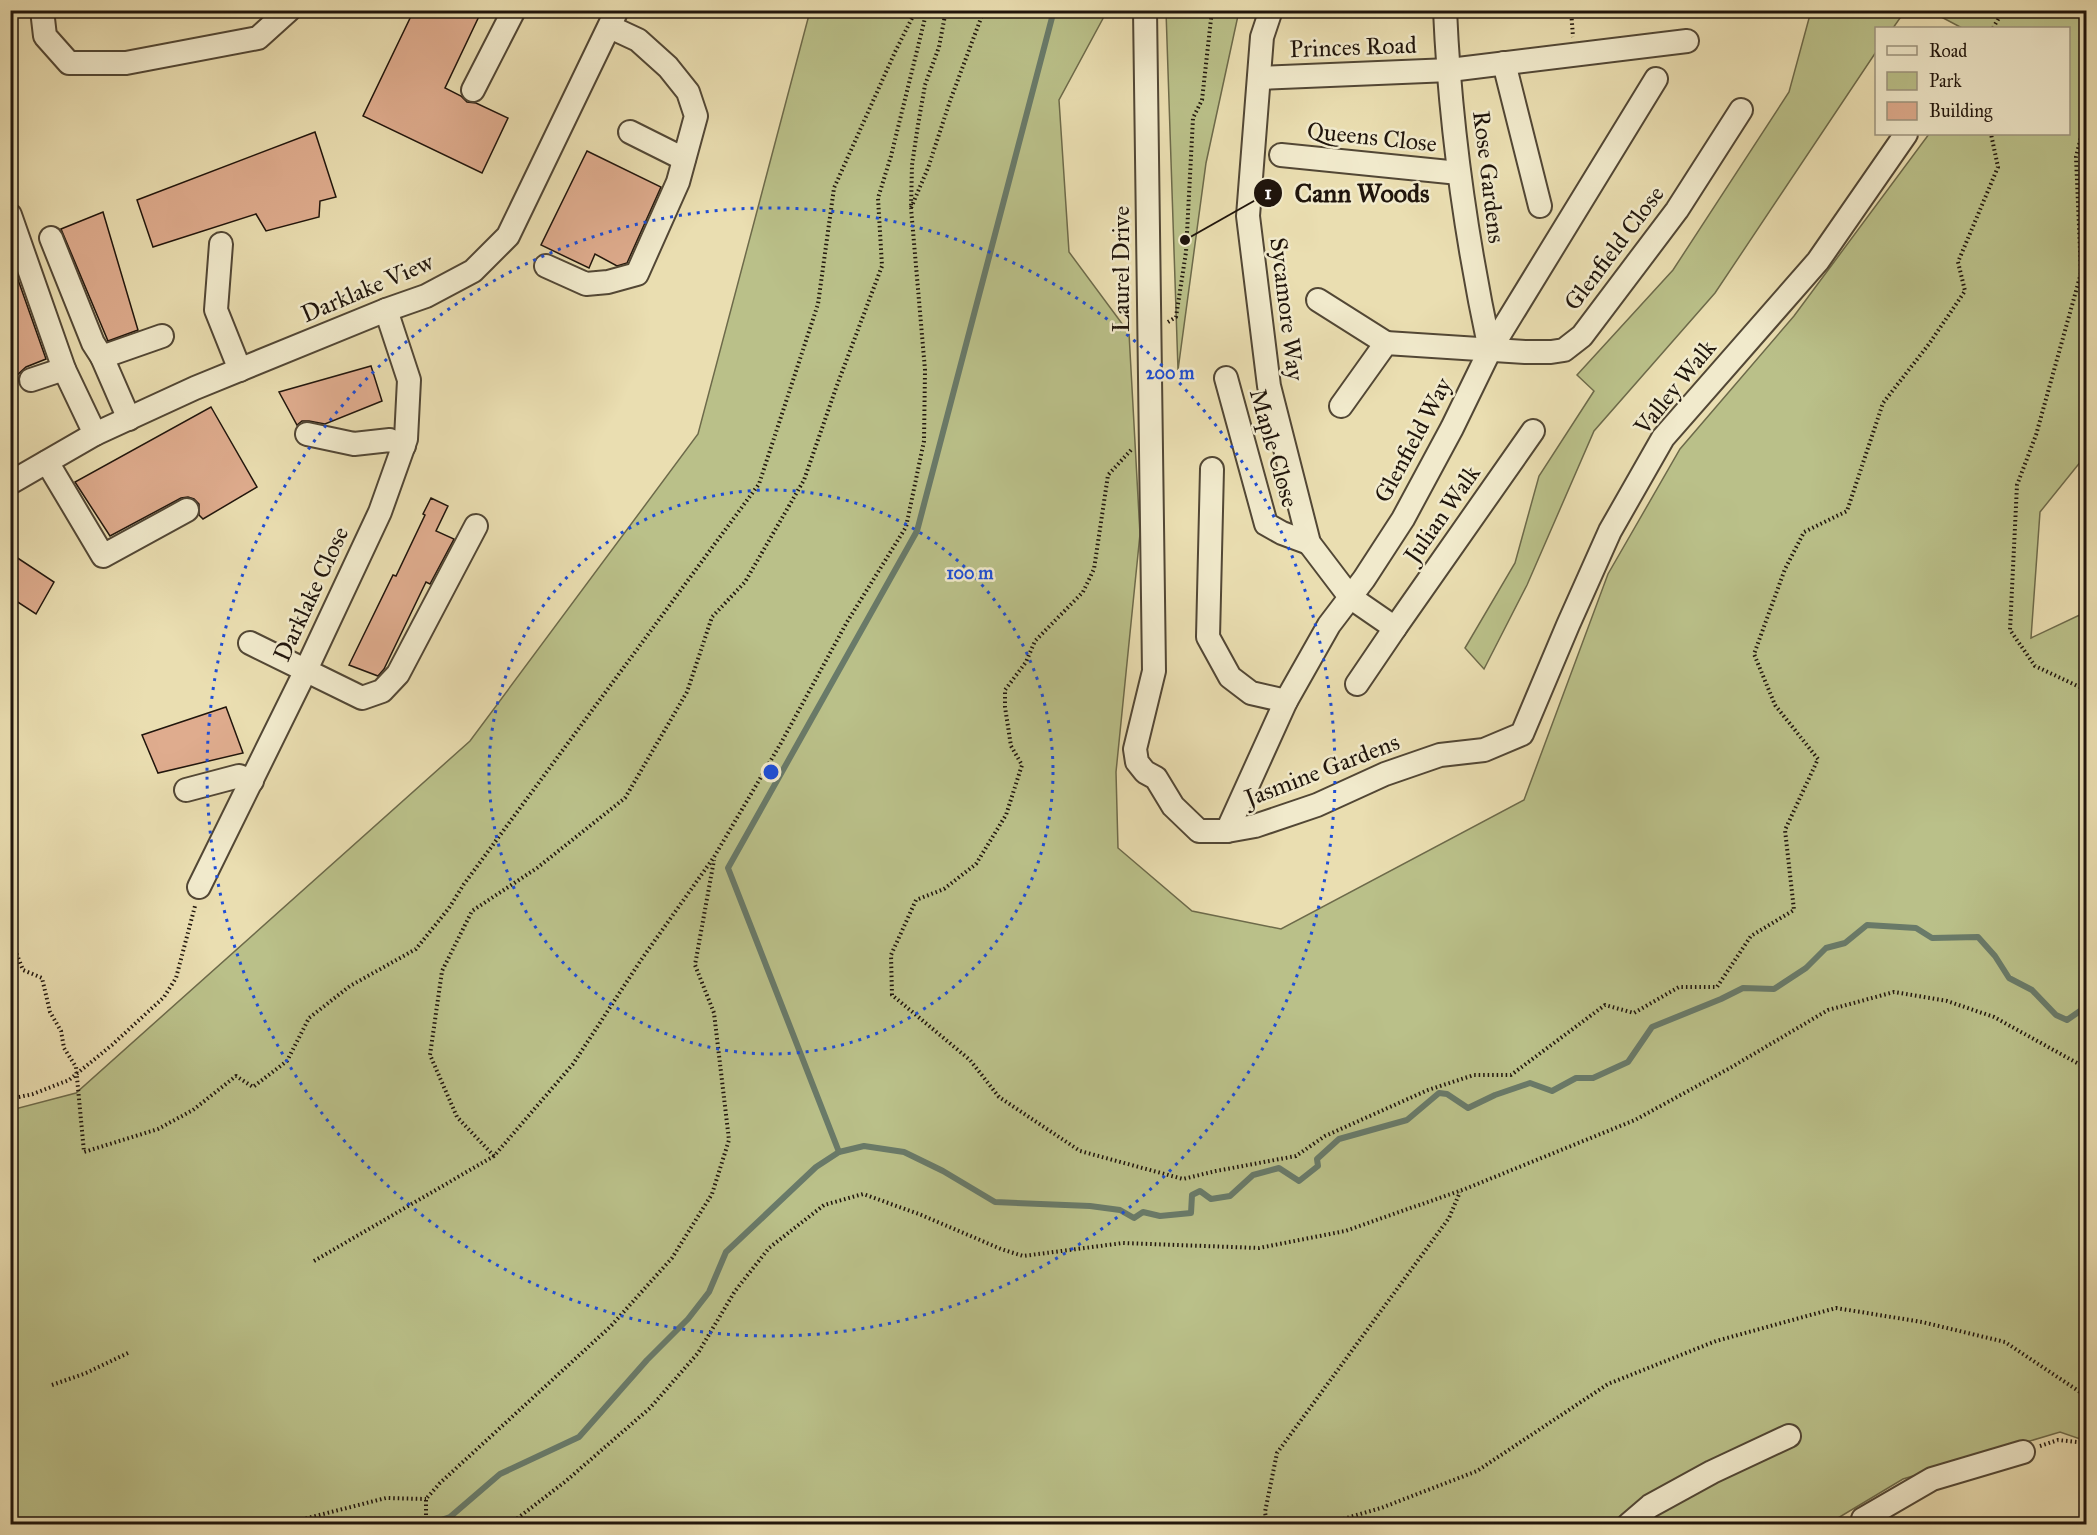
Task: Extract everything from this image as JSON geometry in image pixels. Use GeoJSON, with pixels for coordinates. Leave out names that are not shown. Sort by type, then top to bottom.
{"type":"FeatureCollection","features":[{"type":"Feature","properties":{"kind":"street"},"geometry":{"type":"LineString","coordinates":[[42,10],[45,36],[69,63],[126,63],[258,38],[289,10]]}},
{"type":"Feature","properties":{"kind":"street"},"geometry":{"type":"LineString","coordinates":[[473,90],[514,10]]}},
{"type":"Feature","properties":{"kind":"street","name":"Laurel Drive"},"geometry":{"type":"LineString","coordinates":[[1137,762],[1135,749],[1154,671],[1145,10]]}},
{"type":"Feature","properties":{"kind":"street","name":"Sycamore Way"},"geometry":{"type":"LineString","coordinates":[[1270,10],[1262,37],[1248,216],[1269,386],[1309,543],[1350,597]]}},
{"type":"Feature","properties":{"kind":"street","name":"Rose Gardens"},"geometry":{"type":"LineString","coordinates":[[1445,10],[1459,173],[1477,288],[1490,350]]}},
{"type":"Feature","properties":{"kind":"street"},"geometry":{"type":"LineString","coordinates":[[546,266],[586,284],[608,282],[638,274],[678,182],[696,116],[688,92],[668,67],[614,19]]}},
{"type":"Feature","properties":{"kind":"street","name":"Darklake View"},"geometry":{"type":"LineString","coordinates":[[10,483],[95,434],[240,370],[426,296],[473,271],[508,236],[614,19]]}},
{"type":"Feature","properties":{"kind":"street","name":"Princes Road"},"geometry":{"type":"LineString","coordinates":[[1259,78],[1450,70],[1687,41]]}},
{"type":"Feature","properties":{"kind":"street"},"geometry":{"type":"LineString","coordinates":[[1504,63],[1540,206]]}},
{"type":"Feature","properties":{"kind":"street","name":"Glenfield Way"},"geometry":{"type":"LineString","coordinates":[[1227,831],[1286,701],[1329,625],[1364,579],[1403,519],[1452,428],[1490,350],[1656,79]]}},
{"type":"Feature","properties":{"kind":"street","name":"Glenfield Close"},"geometry":{"type":"LineString","coordinates":[[1386,343],[1525,352],[1564,350],[1582,336],[1677,210],[1741,110]]}},
{"type":"Feature","properties":{"kind":"street"},"geometry":{"type":"LineString","coordinates":[[630,132],[684,159]]}},
{"type":"Feature","properties":{"kind":"street","name":"Valley Walk"},"geometry":{"type":"LineString","coordinates":[[1484,750],[1522,734],[1610,531],[1663,438],[1818,261],[1905,135]]}},
{"type":"Feature","properties":{"kind":"street","name":"Queens Close"},"geometry":{"type":"LineString","coordinates":[[1281,155],[1459,173]]}},
{"type":"Feature","properties":{"kind":"street"},"geometry":{"type":"LineString","coordinates":[[10,215],[64,369],[95,434]]}},
{"type":"Feature","properties":{"kind":"street"},"geometry":{"type":"LineString","coordinates":[[51,238],[93,344],[102,357],[129,419]]}},
{"type":"Feature","properties":{"kind":"street"},"geometry":{"type":"LineString","coordinates":[[221,244],[216,310],[240,370]]}},
{"type":"Feature","properties":{"kind":"street"},"geometry":{"type":"LineString","coordinates":[[1318,300],[1386,343],[1341,406]]}},
{"type":"Feature","properties":{"kind":"street","name":"Darklake Close"},"geometry":{"type":"LineString","coordinates":[[200,888],[380,512],[404,446],[410,380],[386,310]]}},
{"type":"Feature","properties":{"kind":"street"},"geometry":{"type":"LineString","coordinates":[[102,357],[162,336]]}},
{"type":"Feature","properties":{"kind":"street"},"geometry":{"type":"LineString","coordinates":[[32,380],[64,369]]}},
{"type":"Feature","properties":{"kind":"street","name":"Maple Close"},"geometry":{"type":"LineString","coordinates":[[1226,378],[1266,524],[1309,543]]}},
{"type":"Feature","properties":{"kind":"street","name":"Julian Walk"},"geometry":{"type":"LineString","coordinates":[[1357,684],[1533,431]]}},
{"type":"Feature","properties":{"kind":"street"},"geometry":{"type":"LineString","coordinates":[[307,434],[354,444],[390,440],[404,446]]}},
{"type":"Feature","properties":{"kind":"street"},"geometry":{"type":"LineString","coordinates":[[47,462],[103,556],[187,510]]}},
{"type":"Feature","properties":{"kind":"street"},"geometry":{"type":"LineString","coordinates":[[1212,469],[1208,637],[1230,677],[1251,693],[1286,701]]}},
{"type":"Feature","properties":{"kind":"street"},"geometry":{"type":"LineString","coordinates":[[250,644],[362,698],[382,691],[398,674],[476,526]]}},
{"type":"Feature","properties":{"kind":"street"},"geometry":{"type":"LineString","coordinates":[[1350,597],[1395,628]]}},
{"type":"Feature","properties":{"kind":"street","name":"Jasmine Gardens"},"geometry":{"type":"LineString","coordinates":[[1137,762],[1145,772],[1156,778],[1173,806],[1199,831],[1227,831],[1255,826],[1317,805],[1385,774],[1440,755],[1484,750]]}},
{"type":"Feature","properties":{"kind":"street"},"geometry":{"type":"LineString","coordinates":[[186,790],[239,776],[252,781]]}},
{"type":"Feature","properties":{"kind":"street"},"geometry":{"type":"LineString","coordinates":[[1629,1524],[1650,1506],[1712,1472],[1789,1436]]}},
{"type":"Feature","properties":{"kind":"street"},"geometry":{"type":"LineString","coordinates":[[1866,1524],[1863,1520],[1932,1479],[2023,1452]]}},
{"type":"Feature","properties":{"kind":"path"},"geometry":{"type":"LineString","coordinates":[[10,937],[23,970],[42,978],[50,1012],[61,1031],[64,1048],[76,1067],[84,1152],[158,1129],[193,1110],[236,1076],[253,1087],[287,1061],[309,1018],[350,986],[416,949],[443,916],[759,484],[818,304],[834,188],[916,10]]}},
{"type":"Feature","properties":{"kind":"path"},"geometry":{"type":"LineString","coordinates":[[494,1156],[457,1117],[430,1055],[442,971],[472,911],[537,868],[625,798],[687,692],[712,617],[745,582],[804,480],[882,266],[878,198],[891,156],[927,10]]}},
{"type":"Feature","properties":{"kind":"path"},"geometry":{"type":"LineString","coordinates":[[314,1261],[494,1156],[573,1064],[641,960],[714,857],[781,743],[847,622],[906,527],[924,441],[925,370],[911,208],[912,165],[925,85],[939,47],[946,10]]}},
{"type":"Feature","properties":{"kind":"path"},"geometry":{"type":"LineString","coordinates":[[911,208],[928,168],[984,10]]}},
{"type":"Feature","properties":{"kind":"path"},"geometry":{"type":"LineString","coordinates":[[1148,334],[1176,317],[1186,252],[1192,118],[1202,100],[1212,10]]}},
{"type":"Feature","properties":{"kind":"path"},"geometry":{"type":"LineString","coordinates":[[1994,27],[2000,16],[2009,10]]}},
{"type":"Feature","properties":{"kind":"path"},"geometry":{"type":"LineString","coordinates":[[2076,10],[2086,20]]}},
{"type":"Feature","properties":{"kind":"path"},"geometry":{"type":"LineString","coordinates":[[2086,117],[2076,157],[2081,273],[2036,435],[2016,485],[2010,630],[2035,666],[2086,690]]}},
{"type":"Feature","properties":{"kind":"path"},"geometry":{"type":"LineString","coordinates":[[1150,432],[1108,475],[1094,569],[1083,592],[1035,641],[1026,662],[1005,690],[1005,707],[1011,746],[1022,765],[1006,815],[976,864],[944,889],[916,900],[891,955],[892,995],[970,1060],[999,1097],[1080,1151],[1183,1179],[1296,1156],[1325,1136],[1428,1090],[1474,1075],[1511,1075],[1605,1005],[1634,1013],[1679,987],[1718,987],[1751,936],[1794,910],[1785,830],[1818,759],[1775,705],[1754,654],[1785,569],[1804,532],[1847,511],[1883,403],[1929,344],[1965,291],[1958,262],[1998,167],[1991,135]]}},
{"type":"Feature","properties":{"kind":"path"},"geometry":{"type":"LineString","coordinates":[[426,1524],[426,1499],[440,1483],[611,1326],[672,1258],[712,1194],[729,1140],[714,1013],[695,965],[714,857]]}},
{"type":"Feature","properties":{"kind":"path"},"geometry":{"type":"LineString","coordinates":[[10,1099],[33,1094],[69,1080],[164,998],[176,978],[200,888]]}},
{"type":"Feature","properties":{"kind":"path"},"geometry":{"type":"LineString","coordinates":[[510,1524],[566,1481],[650,1408],[698,1353],[735,1291],[769,1248],[824,1205],[863,1194],[1023,1256],[1123,1243],[1259,1248],[1345,1230],[1460,1191],[1635,1120],[1730,1068],[1828,1010],[1894,992],[1947,1001],[1994,1017],[2086,1068]]}},
{"type":"Feature","properties":{"kind":"path"},"geometry":{"type":"LineString","coordinates":[[1267,1524],[1264,1512],[1277,1453],[1449,1218],[1460,1191]]}},
{"type":"Feature","properties":{"kind":"path"},"geometry":{"type":"LineString","coordinates":[[1326,1524],[1381,1508],[1477,1471],[1608,1384],[1716,1341],[1836,1308],[1923,1322],[2005,1342],[2086,1396]]}},
{"type":"Feature","properties":{"kind":"path"},"geometry":{"type":"LineString","coordinates":[[52,1385],[86,1373],[128,1353]]}},
{"type":"Feature","properties":{"kind":"path"},"geometry":{"type":"LineString","coordinates":[[2023,1452],[2058,1440],[2086,1443]]}},
{"type":"Feature","properties":{"kind":"path"},"geometry":{"type":"LineString","coordinates":[[284,1524],[386,1498],[426,1499]]}},
{"type":"Feature","properties":{"kind":"green space"},"geometry":{"type":"Polygon","coordinates":[[[810,11],[1107,11],[1059,100],[1069,252],[1129,333],[1140,534],[1116,772],[1118,848],[1192,911],[1281,929],[1524,800],[1608,574],[1680,449],[1794,316],[1928,135],[2070,135],[2070,27],[1960,27],[1930,11],[2086,11],[2086,455],[2040,512],[2031,638],[2086,612],[2086,1441],[2060,1432],[1903,1479],[1828,1524],[11,1524],[11,1110],[76,1093],[470,741],[698,434],[810,11]]]}},
{"type":"Feature","properties":{"kind":"green space"},"geometry":{"type":"Polygon","coordinates":[[[1166,11],[1239,11],[1206,163],[1178,370],[1166,11]]]}},
{"type":"Feature","properties":{"kind":"green space"},"geometry":{"type":"Polygon","coordinates":[[[1811,11],[1905,11],[1894,27],[1875,27],[1875,53],[1715,293],[1594,431],[1527,585],[1484,669],[1465,648],[1515,563],[1539,476],[1594,391],[1577,375],[1673,270],[1789,92],[1811,11]]]}},
{"type":"Feature","properties":{"kind":"building"},"geometry":{"type":"Polygon","coordinates":[[[414,10],[482,10],[445,88],[461,96],[467,102],[476,103],[508,118],[482,173],[363,116],[414,10]]]}},
{"type":"Feature","properties":{"kind":"building"},"geometry":{"type":"Polygon","coordinates":[[[315,132],[336,197],[320,201],[319,217],[266,231],[256,214],[153,247],[137,200],[315,132]]]}},
{"type":"Feature","properties":{"kind":"building"},"geometry":{"type":"Polygon","coordinates":[[[587,151],[661,187],[627,263],[617,266],[595,254],[589,268],[541,245],[587,151]]]}},
{"type":"Feature","properties":{"kind":"building"},"geometry":{"type":"Polygon","coordinates":[[[103,212],[138,330],[108,341],[61,229],[103,212]]]}},
{"type":"Feature","properties":{"kind":"building"},"geometry":{"type":"Polygon","coordinates":[[[10,257],[46,359],[26,367],[15,377],[10,366],[10,257]]]}},
{"type":"Feature","properties":{"kind":"building"},"geometry":{"type":"Polygon","coordinates":[[[371,366],[382,401],[325,424],[302,421],[297,425],[279,392],[371,366]]]}},
{"type":"Feature","properties":{"kind":"building"},"geometry":{"type":"Polygon","coordinates":[[[211,407],[257,487],[203,519],[199,515],[199,504],[194,499],[181,498],[110,536],[75,482],[211,407]]]}},
{"type":"Feature","properties":{"kind":"building"},"geometry":{"type":"Polygon","coordinates":[[[431,498],[448,506],[436,531],[454,539],[430,584],[426,582],[384,669],[378,676],[349,665],[393,575],[396,576],[431,498]]]}},
{"type":"Feature","properties":{"kind":"building"},"geometry":{"type":"Polygon","coordinates":[[[10,553],[54,582],[36,614],[10,597],[10,553]]]}},
{"type":"Feature","properties":{"kind":"building"},"geometry":{"type":"Polygon","coordinates":[[[226,707],[243,753],[158,773],[142,735],[226,707]]]}},
{"type":"Feature","properties":{"kind":"waterway"},"geometry":{"type":"LineString","coordinates":[[839,1152],[728,868],[917,531],[1054,10]]}},
{"type":"Feature","properties":{"kind":"waterway"},"geometry":{"type":"LineString","coordinates":[[429,1524],[450,1517],[500,1474],[579,1437],[647,1360],[688,1319],[709,1292],[726,1252],[816,1167],[839,1152],[864,1146],[904,1152],[943,1171],[995,1202],[1090,1206],[1120,1210],[1134,1218],[1143,1212],[1160,1216],[1191,1213],[1192,1195],[1200,1191],[1211,1199],[1230,1196],[1253,1175],[1279,1168],[1299,1181],[1318,1166],[1317,1159],[1339,1139],[1407,1120],[1439,1093],[1447,1094],[1468,1108],[1495,1095],[1530,1083],[1552,1091],[1576,1078],[1593,1078],[1628,1062],[1652,1027],[1743,988],[1774,989],[1806,968],[1826,948],[1845,943],[1867,925],[1916,928],[1932,938],[1978,937],[1995,956],[2009,978],[2032,990],[2056,1015],[2067,1020],[2080,1011],[2086,1011]]}},
{"type":"Feature","properties":{"kind":"place","name":"Cann Woods"},"geometry":{"type":"Point","coordinates":[1185,240]}}]}
